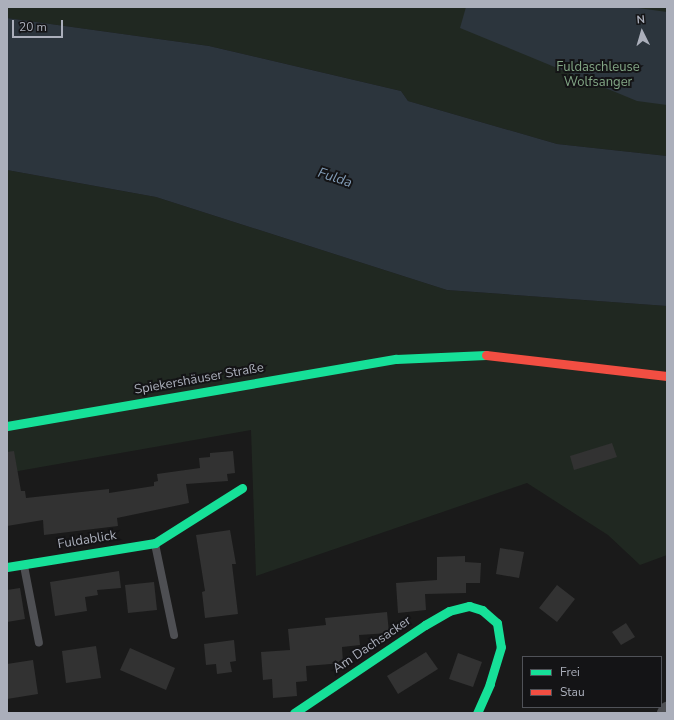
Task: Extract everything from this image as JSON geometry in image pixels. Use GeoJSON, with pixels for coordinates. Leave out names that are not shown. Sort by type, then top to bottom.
{"type":"FeatureCollection","features":[{"type":"Feature","properties":{"kind":"street","name":"Spiekershäuser Straße"},"geometry":{"type":"LineString","coordinates":[[7,426],[396,359],[492,355],[667,376]]}},
{"type":"Feature","properties":{"kind":"street","name":"Fuldablick"},"geometry":{"type":"LineString","coordinates":[[7,567],[23,563],[155,543],[242,488]]}},
{"type":"Feature","properties":{"kind":"street","name":"Am Dachsacker"},"geometry":{"type":"LineString","coordinates":[[294,713],[425,625],[449,611],[469,606],[482,610],[497,623],[500,647],[490,684],[476,713]]}},
{"type":"Feature","properties":{"kind":"lane"},"geometry":{"type":"LineString","coordinates":[[155,543],[174,635]]}},
{"type":"Feature","properties":{"kind":"lane"},"geometry":{"type":"LineString","coordinates":[[23,563],[39,643]]}},
{"type":"Feature","properties":{"kind":"green space","name":"Fuldaschleuse Wolfsanger"},"geometry":{"type":"Polygon","coordinates":[[[7,7],[667,7],[667,156],[557,144],[408,101],[401,91],[209,46],[7,18],[7,7]]]}},
{"type":"Feature","properties":{"kind":"green space"},"geometry":{"type":"Polygon","coordinates":[[[7,170],[156,197],[447,290],[667,306],[667,555],[640,565],[608,535],[527,483],[256,576],[251,430],[7,473],[7,170]]]}},
{"type":"Feature","properties":{"kind":"water"},"geometry":{"type":"Polygon","coordinates":[[[466,7],[631,7],[667,12],[667,105],[637,101],[460,28],[466,7]]]}},
{"type":"Feature","properties":{"kind":"water","name":"Fulda"},"geometry":{"type":"Polygon","coordinates":[[[7,18],[209,46],[401,91],[408,101],[557,144],[667,156],[667,306],[447,290],[156,197],[7,170],[7,18]]]}},
{"type":"Feature","properties":{"kind":"building"},"geometry":{"type":"Polygon","coordinates":[[[612,443],[617,457],[574,470],[570,456],[612,443]]]}},
{"type":"Feature","properties":{"kind":"building"},"geometry":{"type":"Polygon","coordinates":[[[14,451],[21,491],[25,491],[26,498],[109,489],[109,493],[154,486],[154,482],[158,481],[157,474],[200,468],[199,458],[210,457],[210,453],[233,451],[235,473],[227,474],[228,481],[186,484],[189,503],[117,518],[118,526],[44,535],[43,520],[7,526],[7,452],[14,451]]]}},
{"type":"Feature","properties":{"kind":"building"},"geometry":{"type":"Polygon","coordinates":[[[230,530],[236,564],[232,564],[238,614],[205,618],[202,592],[205,591],[196,535],[230,530]]]}},
{"type":"Feature","properties":{"kind":"building"},"geometry":{"type":"Polygon","coordinates":[[[500,548],[524,552],[519,578],[496,574],[500,548]]]}},
{"type":"Feature","properties":{"kind":"building"},"geometry":{"type":"Polygon","coordinates":[[[465,556],[465,562],[481,563],[480,583],[466,583],[466,593],[425,594],[426,610],[398,613],[396,583],[437,580],[437,557],[465,556]]]}},
{"type":"Feature","properties":{"kind":"building"},"geometry":{"type":"Polygon","coordinates":[[[119,571],[121,588],[97,590],[98,595],[85,597],[87,611],[55,616],[50,582],[119,571]]]}},
{"type":"Feature","properties":{"kind":"building"},"geometry":{"type":"Polygon","coordinates":[[[154,582],[157,610],[128,613],[125,585],[154,582]]]}},
{"type":"Feature","properties":{"kind":"building"},"geometry":{"type":"Polygon","coordinates":[[[557,585],[575,599],[557,622],[539,608],[557,585]]]}},
{"type":"Feature","properties":{"kind":"building"},"geometry":{"type":"Polygon","coordinates":[[[20,588],[25,619],[7,622],[7,590],[20,588]]]}},
{"type":"Feature","properties":{"kind":"building"},"geometry":{"type":"Polygon","coordinates":[[[387,612],[389,633],[359,635],[360,645],[342,647],[343,663],[306,666],[307,681],[296,682],[297,696],[273,698],[272,679],[263,680],[261,652],[290,650],[288,629],[326,625],[325,618],[387,612]]]}},
{"type":"Feature","properties":{"kind":"building"},"geometry":{"type":"Polygon","coordinates":[[[626,623],[635,637],[621,645],[612,632],[626,623]]]}},
{"type":"Feature","properties":{"kind":"building"},"geometry":{"type":"Polygon","coordinates":[[[234,640],[236,661],[230,662],[232,672],[217,674],[216,664],[206,665],[204,644],[234,640]]]}},
{"type":"Feature","properties":{"kind":"building"},"geometry":{"type":"Polygon","coordinates":[[[96,646],[101,678],[66,683],[62,651],[96,646]]]}},
{"type":"Feature","properties":{"kind":"building"},"geometry":{"type":"Polygon","coordinates":[[[130,648],[175,668],[166,690],[120,670],[130,648]]]}},
{"type":"Feature","properties":{"kind":"building"},"geometry":{"type":"Polygon","coordinates":[[[426,652],[438,669],[398,694],[387,676],[426,652]]]}},
{"type":"Feature","properties":{"kind":"building"},"geometry":{"type":"Polygon","coordinates":[[[458,653],[482,662],[473,687],[449,679],[458,653]]]}},
{"type":"Feature","properties":{"kind":"building"},"geometry":{"type":"Polygon","coordinates":[[[33,660],[38,694],[7,699],[7,664],[33,660]]]}},
{"type":"Feature","properties":{"kind":"traffic: fast"},"geometry":{"type":"LineString","coordinates":[[7,426],[396,359],[486,355]]}},
{"type":"Feature","properties":{"kind":"traffic: fast"},"geometry":{"type":"LineString","coordinates":[[7,567],[155,543],[242,488]]}},
{"type":"Feature","properties":{"kind":"traffic: fast"},"geometry":{"type":"LineString","coordinates":[[294,713],[425,625],[449,611],[469,606],[482,610],[497,623],[501,647],[490,684],[477,713]]}},
{"type":"Feature","properties":{"kind":"traffic: jam"},"geometry":{"type":"LineString","coordinates":[[486,355],[667,376]]}}]}
